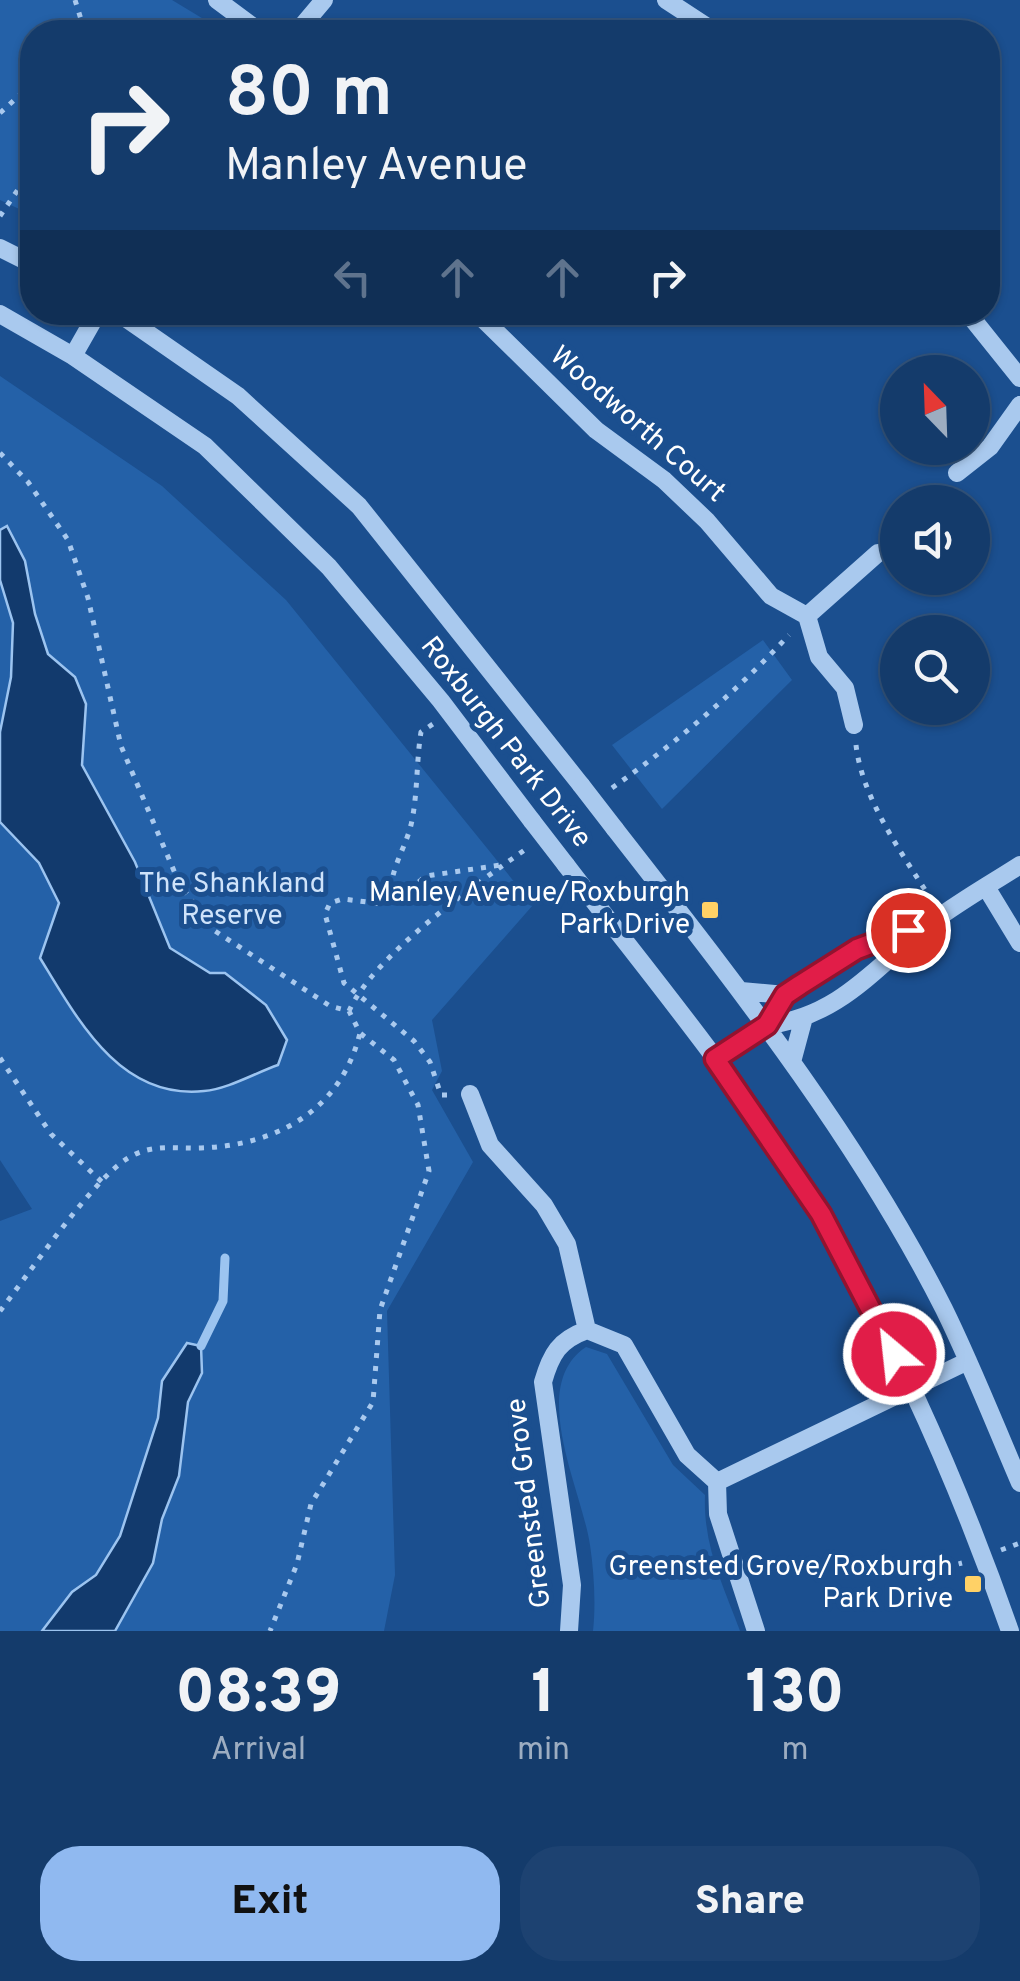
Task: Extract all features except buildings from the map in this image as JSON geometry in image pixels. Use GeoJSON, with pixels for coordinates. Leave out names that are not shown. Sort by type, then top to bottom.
{"type":"FeatureCollection","features":[{"type":"Feature","properties":{"kind":"street"},"geometry":{"type":"LineString","coordinates":[[217,0],[244,20]]}},
{"type":"Feature","properties":{"kind":"street"},"geometry":{"type":"LineString","coordinates":[[307,20],[324,0]]}},
{"type":"Feature","properties":{"kind":"street"},"geometry":{"type":"LineString","coordinates":[[666,0],[697,20]]}},
{"type":"Feature","properties":{"kind":"street","name":"Roxburgh Park Drive"},"geometry":{"type":"LineString","coordinates":[[0,314],[73,356],[204,446],[329,567],[449,712],[715,1059],[821,1214],[912,1388],[984,1556],[1010,1631]]}},
{"type":"Feature","properties":{"kind":"street"},"geometry":{"type":"LineString","coordinates":[[73,356],[91,325]]}},
{"type":"Feature","properties":{"kind":"street","name":"Roxburgh Park Drive"},"geometry":{"type":"LineString","coordinates":[[145,325],[238,396],[359,506],[767,1025],[860,1163],[943,1307],[1020,1483]]}},
{"type":"Feature","properties":{"kind":"street","name":"Woodworth Court"},"geometry":{"type":"LineString","coordinates":[[489,325],[596,430],[664,480],[707,520],[771,596],[807,616]]}},
{"type":"Feature","properties":{"kind":"street"},"geometry":{"type":"LineString","coordinates":[[977,325],[1020,378]]}},
{"type":"Feature","properties":{"kind":"street"},"geometry":{"type":"LineString","coordinates":[[957,474],[990,448],[1020,405]]}},
{"type":"Feature","properties":{"kind":"street"},"geometry":{"type":"LineString","coordinates":[[854,725],[845,688],[819,657],[807,616],[878,553]]}},
{"type":"Feature","properties":{"kind":"street"},"geometry":{"type":"LineString","coordinates":[[767,1025],[803,1021],[875,974],[938,918],[1020,865]]}},
{"type":"Feature","properties":{"kind":"street"},"geometry":{"type":"LineString","coordinates":[[986,887],[1020,943]]}},
{"type":"Feature","properties":{"kind":"street"},"geometry":{"type":"LineString","coordinates":[[715,1059],[767,1025],[785,995],[857,949],[938,918]]}},
{"type":"Feature","properties":{"kind":"street"},"geometry":{"type":"LineString","coordinates":[[741,991],[785,995]]}},
{"type":"Feature","properties":{"kind":"street"},"geometry":{"type":"LineString","coordinates":[[792,1062],[803,1021]]}},
{"type":"Feature","properties":{"kind":"street"},"geometry":{"type":"LineString","coordinates":[[470,1094],[490,1145],[544,1205],[566,1244],[587,1330],[624,1345],[687,1455],[717,1482],[718,1514],[756,1631]]}},
{"type":"Feature","properties":{"kind":"street","name":"Greensted Grove"},"geometry":{"type":"LineString","coordinates":[[570,1631],[572,1586],[543,1382],[551,1353],[570,1336],[587,1330]]}},
{"type":"Feature","properties":{"kind":"street"},"geometry":{"type":"LineString","coordinates":[[717,1482],[968,1361]]}},
{"type":"Feature","properties":{"kind":"path"},"geometry":{"type":"LineString","coordinates":[[0,113],[20,95]]}},
{"type":"Feature","properties":{"kind":"path"},"geometry":{"type":"LineString","coordinates":[[0,216],[20,187]]}},
{"type":"Feature","properties":{"kind":"path"},"geometry":{"type":"LineString","coordinates":[[0,453],[28,482],[68,540],[88,598],[122,746],[180,885],[215,931],[330,1006],[349,1011],[360,1033],[394,1060],[418,1104],[429,1171],[380,1310],[373,1402],[312,1504],[297,1564],[270,1631]]}},
{"type":"Feature","properties":{"kind":"path"},"geometry":{"type":"LineString","coordinates":[[391,900],[390,886],[410,829],[417,792],[422,732],[449,712]]}},
{"type":"Feature","properties":{"kind":"path"},"geometry":{"type":"LineString","coordinates":[[854,725],[858,766],[938,918]]}},
{"type":"Feature","properties":{"kind":"path"},"geometry":{"type":"LineString","coordinates":[[470,1094],[441,1095],[430,1062],[414,1041],[344,984],[325,914],[330,903],[343,899],[382,904],[426,876],[504,864]]}},
{"type":"Feature","properties":{"kind":"path"},"geometry":{"type":"LineString","coordinates":[[0,1311],[102,1182],[126,1159],[158,1146],[252,1144],[295,1122],[333,1095],[354,1061],[360,1033]]}},
{"type":"Feature","properties":{"kind":"path"},"geometry":{"type":"LineString","coordinates":[[0,1058],[51,1134],[102,1182]]}},
{"type":"Feature","properties":{"kind":"green space"},"geometry":{"type":"Polygon","coordinates":[[[0,0],[172,0],[205,20],[20,20],[20,209],[0,200],[0,0]]]}},
{"type":"Feature","properties":{"kind":"green space","name":"The Shankland Reserve"},"geometry":{"type":"Polygon","coordinates":[[[0,376],[162,486],[286,600],[533,905],[432,1020],[442,1071],[432,1090],[473,1162],[387,1311],[395,1575],[384,1631],[0,1631],[0,1221],[32,1209],[0,1160],[0,376]]]}},
{"type":"Feature","properties":{"kind":"green space"},"geometry":{"type":"Polygon","coordinates":[[[763,640],[792,680],[662,809],[612,745],[763,640]]]}},
{"type":"Feature","properties":{"kind":"green space"},"geometry":{"type":"Polygon","coordinates":[[[586,1347],[607,1354],[673,1465],[705,1495],[711,1548],[740,1631],[593,1631],[590,1545],[559,1412],[561,1387],[569,1364],[586,1347]]]}},
{"type":"Feature","properties":{"kind":"shaded area"},"geometry":{"type":"Polygon","coordinates":[[[7,526],[25,561],[35,614],[48,654],[75,677],[86,704],[82,765],[135,862],[170,948],[210,973],[225,973],[266,1005],[287,1040],[278,1065],[213,1090],[174,1090],[148,1083],[125,1069],[86,1030],[40,958],[59,903],[39,863],[0,822],[0,732],[11,677],[13,623],[0,580],[0,530],[7,526]]]}},
{"type":"Feature","properties":{"kind":"shaded area"},"geometry":{"type":"Polygon","coordinates":[[[187,1343],[201,1346],[202,1373],[188,1402],[179,1476],[162,1519],[153,1563],[115,1631],[42,1631],[72,1592],[96,1575],[120,1536],[158,1418],[162,1381],[187,1343]]]}},
{"type":"Feature","properties":{"kind":"waterway"},"geometry":{"type":"LineString","coordinates":[[201,1346],[223,1301],[225,1258]]}},
{"type":"Feature","properties":{"kind":"place","name":"Manley Avenue/Roxburgh Park Drive"},"geometry":{"type":"Point","coordinates":[710,910]}},
{"type":"Feature","properties":{"kind":"place","name":"Greensted Grove/Roxburgh Park Drive"},"geometry":{"type":"Point","coordinates":[973,1584]}},
{"type":"Feature","properties":{"kind":"route"},"geometry":{"type":"LineString","coordinates":[[894,1354],[821,1214],[715,1059],[767,1025],[785,995],[857,949],[908,930]]}}]}
